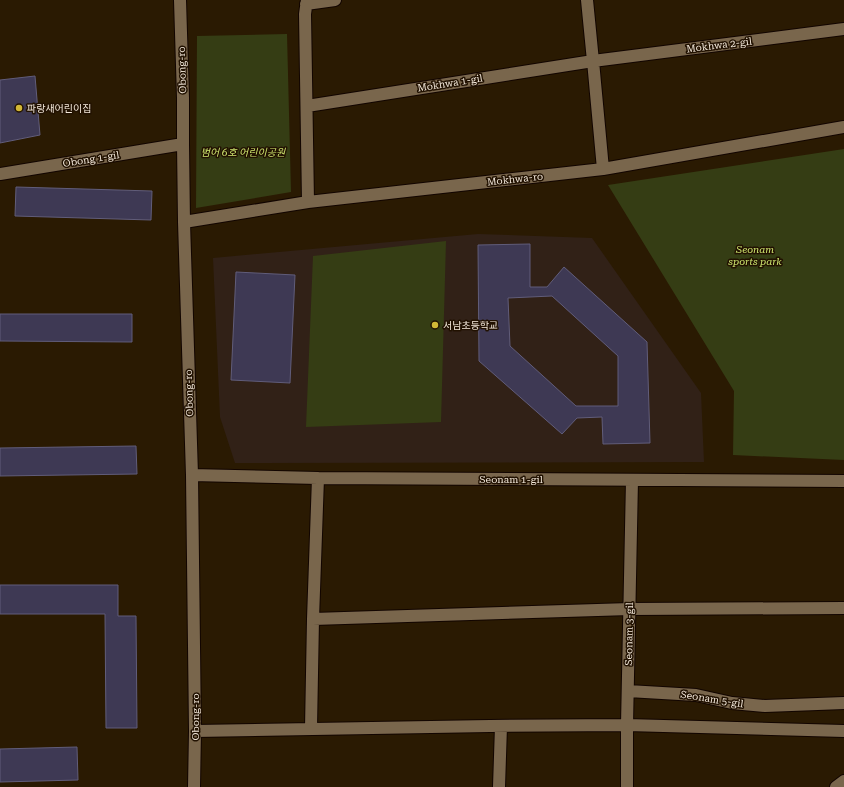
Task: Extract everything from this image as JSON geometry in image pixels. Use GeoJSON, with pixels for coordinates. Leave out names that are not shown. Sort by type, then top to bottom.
{"type":"FeatureCollection","features":[{"type":"Feature","properties":{"kind":"street","name":"Obong-ro"},"geometry":{"type":"LineString","coordinates":[[180,0],[183,98],[182,144],[192,475],[196,731],[194,787]]}},
{"type":"Feature","properties":{"kind":"street"},"geometry":{"type":"LineString","coordinates":[[308,202],[306,2],[335,0]]}},
{"type":"Feature","properties":{"kind":"street"},"geometry":{"type":"LineString","coordinates":[[587,0],[594,61],[603,169]]}},
{"type":"Feature","properties":{"kind":"street","name":"Mokhwa 2-gil"},"geometry":{"type":"LineString","coordinates":[[594,61],[844,29]]}},
{"type":"Feature","properties":{"kind":"street","name":"Mokhwa 1-gil"},"geometry":{"type":"LineString","coordinates":[[307,106],[594,61]]}},
{"type":"Feature","properties":{"kind":"street","name":"Mokhwa-ro"},"geometry":{"type":"LineString","coordinates":[[184,222],[308,202],[603,169],[844,127]]}},
{"type":"Feature","properties":{"kind":"street","name":"Obong 1-gil"},"geometry":{"type":"LineString","coordinates":[[0,174],[182,144]]}},
{"type":"Feature","properties":{"kind":"street","name":"Seonam 1-gil"},"geometry":{"type":"LineString","coordinates":[[192,475],[318,478],[844,481]]}},
{"type":"Feature","properties":{"kind":"street"},"geometry":{"type":"LineString","coordinates":[[311,728],[318,478]]}},
{"type":"Feature","properties":{"kind":"street","name":"Seonam 3-gil"},"geometry":{"type":"LineString","coordinates":[[627,787],[632,480]]}},
{"type":"Feature","properties":{"kind":"street"},"geometry":{"type":"LineString","coordinates":[[313,619],[630,609],[844,608]]}},
{"type":"Feature","properties":{"kind":"street","name":"Seonam 5-gil"},"geometry":{"type":"LineString","coordinates":[[628,691],[696,694],[732,703],[765,706],[844,703]]}},
{"type":"Feature","properties":{"kind":"street"},"geometry":{"type":"LineString","coordinates":[[196,731],[501,726],[627,726],[844,731]]}},
{"type":"Feature","properties":{"kind":"street"},"geometry":{"type":"LineString","coordinates":[[499,787],[501,726]]}},
{"type":"Feature","properties":{"kind":"street"},"geometry":{"type":"LineString","coordinates":[[836,787],[844,781]]}},
{"type":"Feature","properties":{"kind":"shaded area","name":"서남초등학교"},"geometry":{"type":"Polygon","coordinates":[[[478,234],[592,238],[701,393],[704,462],[235,463],[220,417],[213,258],[478,234]]]}},
{"type":"Feature","properties":{"kind":"green space","name":"범어 6호 어린이공원"},"geometry":{"type":"Polygon","coordinates":[[[287,34],[291,192],[196,208],[197,36],[287,34]]]}},
{"type":"Feature","properties":{"kind":"green space","name":"Seonam sports park"},"geometry":{"type":"Polygon","coordinates":[[[844,149],[844,460],[733,455],[734,391],[608,185],[844,149]]]}},
{"type":"Feature","properties":{"kind":"green space"},"geometry":{"type":"Polygon","coordinates":[[[446,241],[441,422],[306,427],[313,256],[446,241]]]}},
{"type":"Feature","properties":{"kind":"building","name":"파랑새어린이집"},"geometry":{"type":"Polygon","coordinates":[[[35,76],[40,135],[0,143],[0,80],[35,76]]]}},
{"type":"Feature","properties":{"kind":"building"},"geometry":{"type":"Polygon","coordinates":[[[16,187],[152,191],[151,220],[15,216],[16,187]]]}},
{"type":"Feature","properties":{"kind":"building"},"geometry":{"type":"Polygon","coordinates":[[[530,244],[530,287],[547,287],[564,267],[647,342],[650,443],[603,444],[602,417],[577,418],[562,434],[479,361],[478,245],[530,244]],[[552,296],[508,298],[510,346],[576,406],[618,406],[618,356],[552,296]]]}},
{"type":"Feature","properties":{"kind":"building"},"geometry":{"type":"Polygon","coordinates":[[[236,272],[295,275],[290,383],[231,380],[236,272]]]}},
{"type":"Feature","properties":{"kind":"building"},"geometry":{"type":"Polygon","coordinates":[[[0,314],[132,314],[132,342],[0,341],[0,314]]]}},
{"type":"Feature","properties":{"kind":"building"},"geometry":{"type":"Polygon","coordinates":[[[136,446],[137,474],[0,476],[0,448],[136,446]]]}},
{"type":"Feature","properties":{"kind":"building"},"geometry":{"type":"Polygon","coordinates":[[[0,585],[118,585],[118,616],[136,616],[137,728],[106,728],[105,614],[0,614],[0,585]]]}},
{"type":"Feature","properties":{"kind":"building"},"geometry":{"type":"Polygon","coordinates":[[[77,747],[78,780],[0,782],[0,749],[77,747]]]}},
{"type":"Feature","properties":{"kind":"place","name":"파랑새어린이집"},"geometry":{"type":"Point","coordinates":[19,108]}},
{"type":"Feature","properties":{"kind":"place","name":"서남초등학교"},"geometry":{"type":"Point","coordinates":[435,325]}}]}
